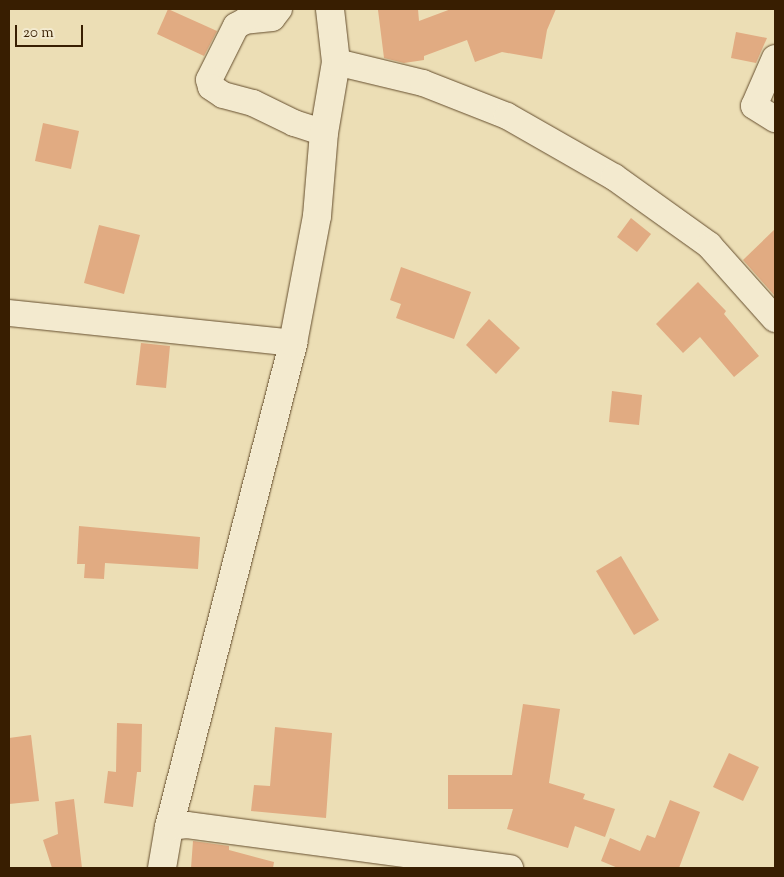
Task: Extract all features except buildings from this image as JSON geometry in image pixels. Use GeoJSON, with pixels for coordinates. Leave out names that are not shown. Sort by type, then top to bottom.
{"type":"FeatureCollection","features":[{"type":"Feature","properties":{"kind":"street"},"geometry":{"type":"LineString","coordinates":[[279,9],[272,18],[245,21],[236,26],[209,80],[211,87],[223,95],[253,103],[294,123],[324,133]]}},
{"type":"Feature","properties":{"kind":"street"},"geometry":{"type":"LineString","coordinates":[[162,868],[169,827],[293,342],[317,216],[324,133],[336,62],[330,9]]}},
{"type":"Feature","properties":{"kind":"street"},"geometry":{"type":"LineString","coordinates":[[775,58],[754,106],[775,119]]}},
{"type":"Feature","properties":{"kind":"street"},"geometry":{"type":"LineString","coordinates":[[336,62],[423,83],[507,116],[614,177],[709,245],[775,319]]}},
{"type":"Feature","properties":{"kind":"street"},"geometry":{"type":"LineString","coordinates":[[9,313],[293,342]]}},
{"type":"Feature","properties":{"kind":"street"},"geometry":{"type":"LineString","coordinates":[[169,827],[187,825],[510,868]]}}]}
